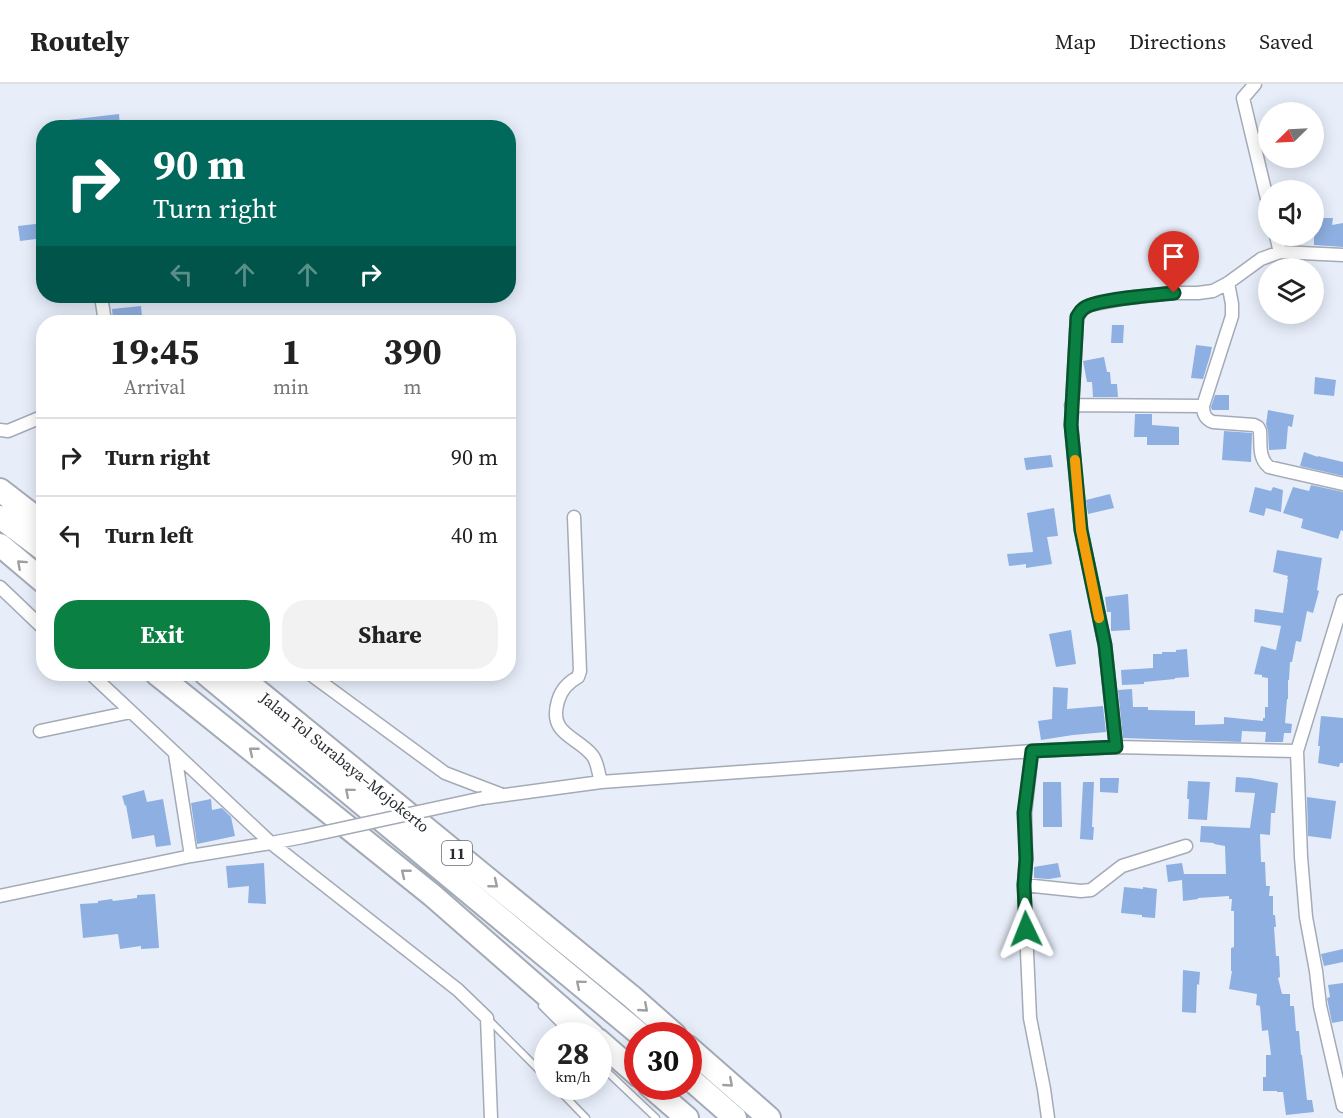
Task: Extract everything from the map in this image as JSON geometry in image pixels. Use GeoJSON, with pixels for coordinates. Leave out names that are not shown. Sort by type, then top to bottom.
{"type":"FeatureCollection","features":[{"type":"Feature","properties":{"kind":"highway"},"geometry":{"type":"LineString","coordinates":[[0,490],[36,518]]}},
{"type":"Feature","properties":{"kind":"highway"},"geometry":{"type":"LineString","coordinates":[[0,517],[36,544]]}},
{"type":"Feature","properties":{"kind":"highway"},"geometry":{"type":"LineString","coordinates":[[0,544],[36,575]]}},
{"type":"Feature","properties":{"kind":"highway"},"geometry":{"type":"LineString","coordinates":[[166,681],[432,895],[577,1022]]}},
{"type":"Feature","properties":{"kind":"highway","name":"Jalan Tol Surabaya–Mojokerto"},"geometry":{"type":"LineString","coordinates":[[214,681],[624,1022]]}},
{"type":"Feature","properties":{"kind":"highway","name":"Jalan Tol Surabaya–Mojokerto"},"geometry":{"type":"LineString","coordinates":[[246,681],[660,1022]]}},
{"type":"Feature","properties":{"kind":"highway"},"geometry":{"type":"LineString","coordinates":[[612,1052],[624,1063]]}},
{"type":"Feature","properties":{"kind":"highway"},"geometry":{"type":"LineString","coordinates":[[702,1059],[769,1118]]}},
{"type":"Feature","properties":{"kind":"highway"},"geometry":{"type":"LineString","coordinates":[[702,1089],[735,1118]]}},
{"type":"Feature","properties":{"kind":"highway"},"geometry":{"type":"LineString","coordinates":[[667,1100],[687,1118]]}},
{"type":"Feature","properties":{"kind":"street"},"geometry":{"type":"LineString","coordinates":[[1255,84],[1243,98],[1263,180]]}},
{"type":"Feature","properties":{"kind":"street"},"geometry":{"type":"LineString","coordinates":[[1278,246],[1280,252]]}},
{"type":"Feature","properties":{"kind":"street"},"geometry":{"type":"LineString","coordinates":[[1116,747],[1105,645],[1081,530],[1071,425],[1077,317],[1083,309],[1090,305],[1127,298],[1213,291],[1262,260],[1280,252],[1343,255]]}},
{"type":"Feature","properties":{"kind":"street"},"geometry":{"type":"LineString","coordinates":[[1228,283],[1232,316],[1203,412],[1208,420],[1213,422],[1258,427],[1262,459],[1269,467],[1343,484]]}},
{"type":"Feature","properties":{"kind":"street"},"geometry":{"type":"LineString","coordinates":[[1071,405],[1203,406]]}},
{"type":"Feature","properties":{"kind":"street"},"geometry":{"type":"LineString","coordinates":[[0,430],[8,431],[36,419]]}},
{"type":"Feature","properties":{"kind":"street"},"geometry":{"type":"LineString","coordinates":[[574,517],[580,671],[578,677],[562,689],[555,714],[558,726],[566,736],[591,753],[596,760],[600,782]]}},
{"type":"Feature","properties":{"kind":"street"},"geometry":{"type":"LineString","coordinates":[[0,587],[36,621]]}},
{"type":"Feature","properties":{"kind":"street"},"geometry":{"type":"LineString","coordinates":[[1343,601],[1297,751],[1306,917],[1320,1006],[1343,1106]]}},
{"type":"Feature","properties":{"kind":"street"},"geometry":{"type":"LineString","coordinates":[[98,681],[271,843],[458,990],[487,1018],[490,1118]]}},
{"type":"Feature","properties":{"kind":"street"},"geometry":{"type":"LineString","coordinates":[[320,681],[445,773],[501,795]]}},
{"type":"Feature","properties":{"kind":"street"},"geometry":{"type":"LineString","coordinates":[[40,731],[131,712]]}},
{"type":"Feature","properties":{"kind":"street"},"geometry":{"type":"LineString","coordinates":[[0,896],[191,856],[303,837],[483,798],[600,782],[1116,747],[1297,751]]}},
{"type":"Feature","properties":{"kind":"street"},"geometry":{"type":"LineString","coordinates":[[1032,751],[1024,813],[1026,859],[1024,885],[1030,1018],[1048,1118]]}},
{"type":"Feature","properties":{"kind":"street"},"geometry":{"type":"LineString","coordinates":[[175,754],[191,856]]}},
{"type":"Feature","properties":{"kind":"street"},"geometry":{"type":"LineString","coordinates":[[1024,885],[1091,890],[1122,866],[1186,846]]}},
{"type":"Feature","properties":{"kind":"lane"},"geometry":{"type":"LineString","coordinates":[[432,895],[506,969]]}},
{"type":"Feature","properties":{"kind":"lane"},"geometry":{"type":"LineString","coordinates":[[538,1002],[558,1022]]}},
{"type":"Feature","properties":{"kind":"lane"},"geometry":{"type":"LineString","coordinates":[[487,1018],[534,1065]]}},
{"type":"Feature","properties":{"kind":"lane"},"geometry":{"type":"LineString","coordinates":[[612,1077],[656,1118]]}},
{"type":"Feature","properties":{"kind":"lane"},"geometry":{"type":"LineString","coordinates":[[569,1100],[586,1118]]}},
{"type":"Feature","properties":{"kind":"building"},"geometry":{"type":"Polygon","coordinates":[[[119,114],[120,120],[68,120],[119,114]]]}},
{"type":"Feature","properties":{"kind":"building"},"geometry":{"type":"Polygon","coordinates":[[[1324,218],[1333,218],[1332,225],[1343,223],[1343,247],[1324,246],[1324,218]]]}},
{"type":"Feature","properties":{"kind":"building"},"geometry":{"type":"Polygon","coordinates":[[[36,224],[36,239],[20,241],[18,226],[36,224]]]}},
{"type":"Feature","properties":{"kind":"building"},"geometry":{"type":"Polygon","coordinates":[[[141,306],[142,315],[113,315],[112,309],[141,306]]]}},
{"type":"Feature","properties":{"kind":"building"},"geometry":{"type":"Polygon","coordinates":[[[1112,325],[1124,325],[1123,343],[1111,343],[1112,325]]]}},
{"type":"Feature","properties":{"kind":"building"},"geometry":{"type":"Polygon","coordinates":[[[1196,345],[1212,347],[1203,379],[1191,378],[1196,345]]]}},
{"type":"Feature","properties":{"kind":"building"},"geometry":{"type":"Polygon","coordinates":[[[1104,357],[1107,372],[1110,372],[1111,384],[1117,384],[1118,397],[1093,397],[1092,382],[1087,382],[1083,361],[1104,357]]]}},
{"type":"Feature","properties":{"kind":"building"},"geometry":{"type":"Polygon","coordinates":[[[1315,377],[1336,380],[1334,396],[1314,394],[1315,377]]]}},
{"type":"Feature","properties":{"kind":"building"},"geometry":{"type":"Polygon","coordinates":[[[1215,395],[1229,395],[1229,410],[1212,410],[1215,395]]]}},
{"type":"Feature","properties":{"kind":"building"},"geometry":{"type":"Polygon","coordinates":[[[1268,410],[1294,415],[1292,427],[1288,426],[1286,449],[1269,450],[1266,424],[1268,410]]]}},
{"type":"Feature","properties":{"kind":"building"},"geometry":{"type":"Polygon","coordinates":[[[1135,414],[1152,414],[1152,425],[1179,427],[1179,445],[1147,445],[1147,437],[1134,437],[1135,414]]]}},
{"type":"Feature","properties":{"kind":"building"},"geometry":{"type":"Polygon","coordinates":[[[1224,431],[1252,433],[1251,462],[1222,460],[1224,431]]]}},
{"type":"Feature","properties":{"kind":"building"},"geometry":{"type":"Polygon","coordinates":[[[1304,452],[1343,462],[1343,476],[1300,466],[1304,452]]]}},
{"type":"Feature","properties":{"kind":"building"},"geometry":{"type":"Polygon","coordinates":[[[1051,455],[1053,467],[1026,470],[1024,458],[1051,455]]]}},
{"type":"Feature","properties":{"kind":"building"},"geometry":{"type":"Polygon","coordinates":[[[1311,485],[1343,492],[1343,531],[1341,530],[1338,539],[1301,528],[1303,519],[1283,513],[1293,487],[1309,491],[1311,485]]]}},
{"type":"Feature","properties":{"kind":"building"},"geometry":{"type":"Polygon","coordinates":[[[1255,487],[1271,491],[1273,487],[1283,490],[1281,512],[1266,508],[1264,516],[1249,512],[1255,487]]]}},
{"type":"Feature","properties":{"kind":"building"},"geometry":{"type":"Polygon","coordinates":[[[1110,494],[1114,508],[1088,514],[1086,500],[1110,494]]]}},
{"type":"Feature","properties":{"kind":"building"},"geometry":{"type":"Polygon","coordinates":[[[1054,508],[1058,536],[1047,537],[1052,564],[1026,568],[1026,564],[1009,566],[1007,554],[1033,552],[1027,513],[1054,508]]]}},
{"type":"Feature","properties":{"kind":"building"},"geometry":{"type":"Polygon","coordinates":[[[1277,550],[1322,558],[1317,590],[1319,591],[1313,613],[1307,611],[1301,642],[1296,641],[1292,662],[1290,662],[1285,723],[1292,724],[1291,733],[1284,733],[1283,742],[1265,742],[1266,732],[1242,731],[1241,742],[1123,738],[1118,690],[1132,689],[1133,707],[1148,707],[1148,710],[1195,711],[1195,725],[1224,724],[1224,717],[1263,721],[1265,707],[1268,707],[1268,678],[1254,674],[1261,646],[1276,650],[1281,626],[1254,622],[1255,609],[1283,613],[1288,576],[1273,572],[1277,550]]]}},
{"type":"Feature","properties":{"kind":"building"},"geometry":{"type":"Polygon","coordinates":[[[1128,594],[1130,630],[1111,631],[1111,612],[1107,612],[1105,597],[1128,594]]]}},
{"type":"Feature","properties":{"kind":"building"},"geometry":{"type":"Polygon","coordinates":[[[1071,630],[1076,664],[1056,667],[1049,634],[1071,630]]]}},
{"type":"Feature","properties":{"kind":"building"},"geometry":{"type":"Polygon","coordinates":[[[1187,649],[1189,677],[1122,685],[1121,670],[1153,668],[1153,654],[1187,649]]]}},
{"type":"Feature","properties":{"kind":"building"},"geometry":{"type":"Polygon","coordinates":[[[1053,687],[1068,688],[1067,709],[1103,706],[1106,732],[1041,740],[1038,721],[1052,719],[1053,687]]]}},
{"type":"Feature","properties":{"kind":"building"},"geometry":{"type":"Polygon","coordinates":[[[1321,716],[1343,718],[1343,763],[1340,763],[1339,767],[1318,763],[1321,716]]]}},
{"type":"Feature","properties":{"kind":"building"},"geometry":{"type":"Polygon","coordinates":[[[1236,777],[1278,783],[1275,813],[1271,813],[1270,835],[1260,834],[1261,862],[1265,862],[1266,886],[1270,886],[1269,896],[1273,896],[1276,956],[1279,956],[1280,977],[1278,978],[1282,994],[1290,994],[1290,1006],[1294,1006],[1307,1100],[1312,1100],[1314,1112],[1286,1115],[1283,1092],[1263,1091],[1263,1077],[1266,1077],[1266,1055],[1271,1055],[1268,1030],[1262,1031],[1260,1006],[1256,1005],[1257,994],[1229,989],[1232,971],[1231,948],[1234,947],[1232,899],[1229,899],[1229,896],[1183,901],[1182,880],[1168,882],[1166,865],[1182,863],[1184,874],[1226,874],[1225,846],[1200,842],[1201,826],[1250,828],[1255,793],[1235,792],[1236,777]]]}},
{"type":"Feature","properties":{"kind":"building"},"geometry":{"type":"Polygon","coordinates":[[[1100,778],[1119,778],[1118,793],[1100,792],[1100,778]]]}},
{"type":"Feature","properties":{"kind":"building"},"geometry":{"type":"Polygon","coordinates":[[[1188,781],[1210,782],[1207,820],[1188,819],[1188,781]]]}},
{"type":"Feature","properties":{"kind":"building"},"geometry":{"type":"Polygon","coordinates":[[[1043,782],[1061,782],[1062,827],[1043,827],[1043,782]]]}},
{"type":"Feature","properties":{"kind":"building"},"geometry":{"type":"Polygon","coordinates":[[[1083,782],[1094,782],[1093,840],[1080,839],[1083,782]]]}},
{"type":"Feature","properties":{"kind":"building"},"geometry":{"type":"Polygon","coordinates":[[[144,790],[147,802],[163,799],[171,845],[156,847],[154,835],[132,839],[126,805],[122,796],[144,790]]]}},
{"type":"Feature","properties":{"kind":"building"},"geometry":{"type":"Polygon","coordinates":[[[1307,797],[1336,801],[1331,839],[1308,836],[1307,797]]]}},
{"type":"Feature","properties":{"kind":"building"},"geometry":{"type":"Polygon","coordinates":[[[211,799],[212,810],[222,808],[231,817],[235,836],[197,844],[191,803],[211,799]]]}},
{"type":"Feature","properties":{"kind":"building"},"geometry":{"type":"Polygon","coordinates":[[[264,863],[266,904],[248,903],[249,886],[228,888],[226,866],[264,863]]]}},
{"type":"Feature","properties":{"kind":"building"},"geometry":{"type":"Polygon","coordinates":[[[1058,863],[1061,877],[1034,878],[1034,867],[1058,863]]]}},
{"type":"Feature","properties":{"kind":"building"},"geometry":{"type":"Polygon","coordinates":[[[1124,887],[1157,889],[1155,918],[1121,913],[1124,887]]]}},
{"type":"Feature","properties":{"kind":"building"},"geometry":{"type":"Polygon","coordinates":[[[155,894],[159,948],[141,949],[141,946],[120,949],[118,934],[83,938],[80,904],[155,894]]]}},
{"type":"Feature","properties":{"kind":"building"},"geometry":{"type":"Polygon","coordinates":[[[1343,949],[1343,962],[1324,966],[1321,954],[1343,949]]]}},
{"type":"Feature","properties":{"kind":"building"},"geometry":{"type":"Polygon","coordinates":[[[1183,970],[1200,972],[1199,985],[1197,984],[1196,1013],[1182,1012],[1183,970]]]}},
{"type":"Feature","properties":{"kind":"building"},"geometry":{"type":"Polygon","coordinates":[[[1343,983],[1343,1021],[1332,1023],[1327,998],[1330,997],[1328,985],[1343,983]]]}},
{"type":"Feature","properties":{"kind":"slow traffic"},"geometry":{"type":"LineString","coordinates":[[1075,460],[1081,530],[1099,618]]}},
{"type":"Feature","properties":{"kind":"route"},"geometry":{"type":"LineString","coordinates":[[1026,929],[1024,813],[1032,751],[1116,747],[1105,645],[1081,530],[1071,425],[1077,317],[1083,309],[1090,305],[1174,293]]}}]}
